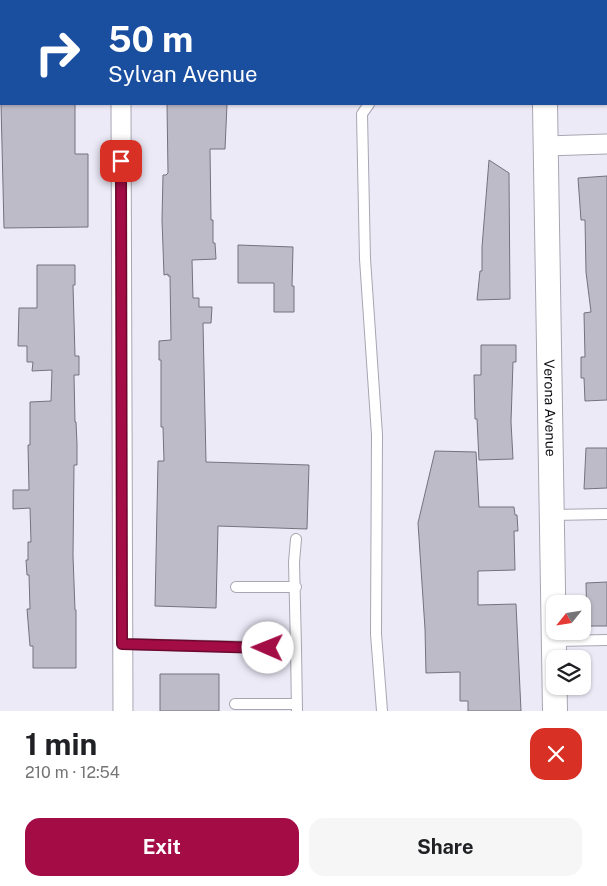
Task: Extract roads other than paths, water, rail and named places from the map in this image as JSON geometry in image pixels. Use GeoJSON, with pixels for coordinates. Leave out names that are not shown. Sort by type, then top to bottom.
{"type":"FeatureCollection","features":[{"type":"Feature","properties":{"kind":"street"},"geometry":{"type":"LineString","coordinates":[[121,105],[122,711]]}},
{"type":"Feature","properties":{"kind":"street","name":"Verona Avenue"},"geometry":{"type":"LineString","coordinates":[[545,105],[554,711]]}},
{"type":"Feature","properties":{"kind":"street"},"geometry":{"type":"LineString","coordinates":[[546,146],[607,144]]}},
{"type":"Feature","properties":{"kind":"lane"},"geometry":{"type":"LineString","coordinates":[[368,105],[362,114],[364,259],[377,435],[376,634],[382,711]]}},
{"type":"Feature","properties":{"kind":"lane"},"geometry":{"type":"LineString","coordinates":[[552,515],[607,514]]}},
{"type":"Feature","properties":{"kind":"lane"},"geometry":{"type":"LineString","coordinates":[[235,704],[296,708],[296,587],[294,562],[296,539]]}},
{"type":"Feature","properties":{"kind":"lane"},"geometry":{"type":"LineString","coordinates":[[236,587],[296,587]]}},
{"type":"Feature","properties":{"kind":"lane"},"geometry":{"type":"LineString","coordinates":[[554,641],[607,640]]}},
{"type":"Feature","properties":{"kind":"lane"},"geometry":{"type":"LineString","coordinates":[[122,644],[296,648]]}}]}
